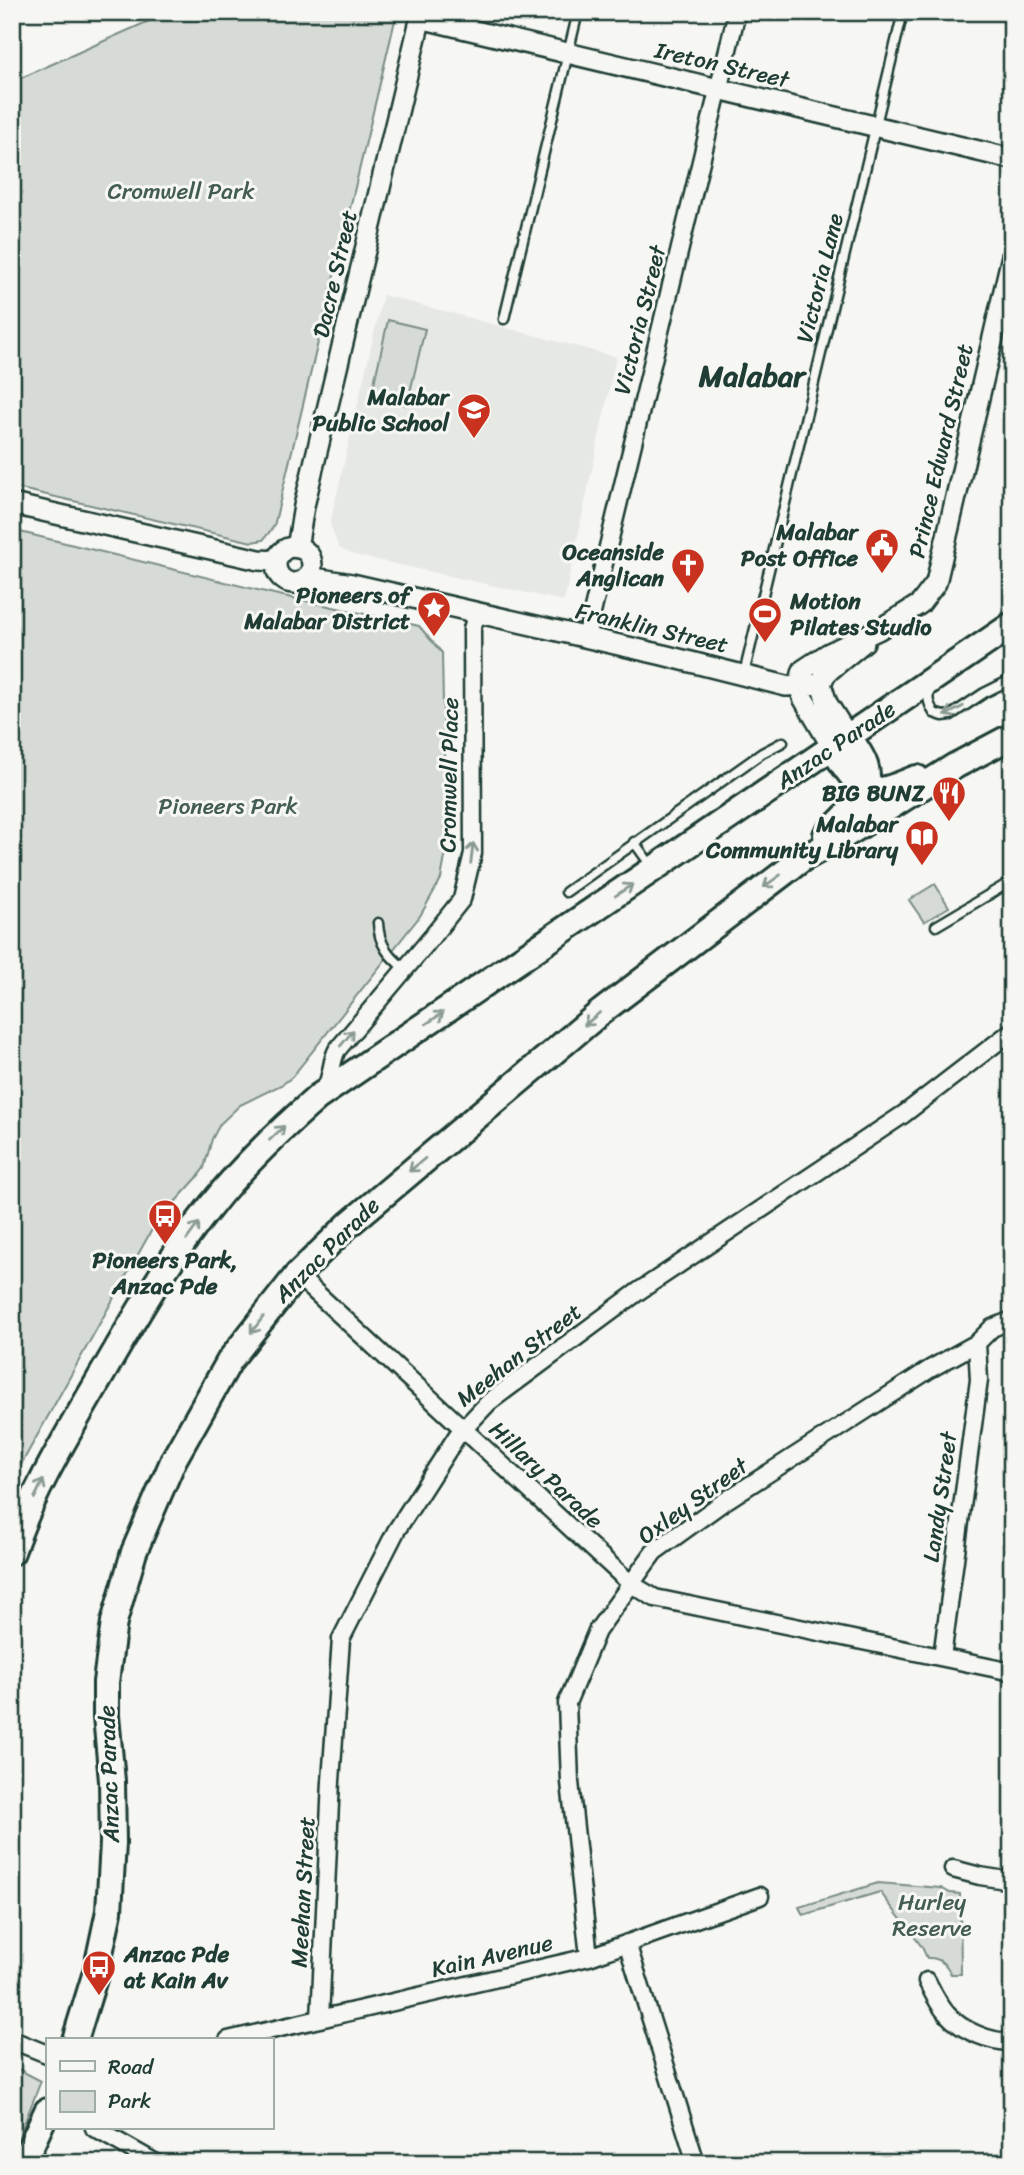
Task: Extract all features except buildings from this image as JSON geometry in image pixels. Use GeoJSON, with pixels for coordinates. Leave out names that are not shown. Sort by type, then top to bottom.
{"type":"FeatureCollection","features":[{"type":"Feature","properties":{"kind":"main road","name":"Anzac Parade"},"geometry":{"type":"LineString","coordinates":[[12,1552],[20,1528],[58,1452],[168,1265],[209,1207],[276,1133],[318,1097],[1012,625]]}},
{"type":"Feature","properties":{"kind":"main road"},"geometry":{"type":"LineString","coordinates":[[972,652],[1012,635]]}},
{"type":"Feature","properties":{"kind":"main road"},"geometry":{"type":"LineString","coordinates":[[840,742],[850,774],[865,788],[886,789],[954,766]]}},
{"type":"Feature","properties":{"kind":"main road","name":"Anzac Parade"},"geometry":{"type":"LineString","coordinates":[[76,2038],[96,1972],[108,1911],[113,1843],[106,1682],[114,1622],[134,1552],[174,1459],[230,1360],[297,1275],[349,1224],[590,1021],[802,859],[842,837],[954,766],[1005,745]]}},
{"type":"Feature","properties":{"kind":"main road"},"geometry":{"type":"LineString","coordinates":[[802,859],[850,812],[865,788]]}},
{"type":"Feature","properties":{"kind":"main road"},"geometry":{"type":"LineString","coordinates":[[23,2163],[46,2113]]}},
{"type":"Feature","properties":{"kind":"street","name":"Victoria Street"},"geometry":{"type":"LineString","coordinates":[[586,638],[737,12]]}},
{"type":"Feature","properties":{"kind":"street","name":"Ireton Street"},"geometry":{"type":"LineString","coordinates":[[421,15],[568,54],[1012,159]]}},
{"type":"Feature","properties":{"kind":"street","name":"Dacre Street"},"geometry":{"type":"LineString","coordinates":[[297,548],[304,506],[421,15]]}},
{"type":"Feature","properties":{"kind":"street","name":"Prince Edward Street"},"geometry":{"type":"LineString","coordinates":[[799,685],[801,675],[808,666],[841,646],[878,630],[920,604],[936,583],[1012,256]]}},
{"type":"Feature","properties":{"kind":"street"},"geometry":{"type":"LineString","coordinates":[[12,504],[259,560],[276,561]]}},
{"type":"Feature","properties":{"kind":"street"},"geometry":{"type":"LineString","coordinates":[[297,548],[310,556],[312,567],[308,577],[299,583],[289,583],[280,577],[276,561],[284,551],[297,548]]}},
{"type":"Feature","properties":{"kind":"street","name":"Franklin Street"},"geometry":{"type":"LineString","coordinates":[[308,577],[352,584],[786,686],[821,684]]}},
{"type":"Feature","properties":{"kind":"street","name":"Cromwell Place"},"geometry":{"type":"LineString","coordinates":[[318,1097],[330,1082],[337,1050],[462,899],[473,853],[472,629],[477,613]]}},
{"type":"Feature","properties":{"kind":"street","name":"Prince Edward Street"},"geometry":{"type":"LineString","coordinates":[[821,684],[830,670],[878,630]]}},
{"type":"Feature","properties":{"kind":"street"},"geometry":{"type":"LineString","coordinates":[[821,684],[840,742]]}},
{"type":"Feature","properties":{"kind":"street"},"geometry":{"type":"LineString","coordinates":[[799,685],[810,712],[840,742]]}},
{"type":"Feature","properties":{"kind":"street","name":"Meehan Street"},"geometry":{"type":"LineString","coordinates":[[320,2019],[331,1781],[341,1639],[396,1531],[457,1436],[489,1402],[639,1291],[904,1114],[1012,1031]]}},
{"type":"Feature","properties":{"kind":"street","name":"Hillary Parade"},"geometry":{"type":"LineString","coordinates":[[297,1275],[631,1584],[655,1598],[1012,1672]]}},
{"type":"Feature","properties":{"kind":"street","name":"Oxley Street"},"geometry":{"type":"LineString","coordinates":[[589,1957],[570,1782],[567,1703],[597,1631],[654,1552],[722,1503],[930,1369],[977,1343],[992,1328],[1012,1320]]}},
{"type":"Feature","properties":{"kind":"street","name":"Landy Street"},"geometry":{"type":"LineString","coordinates":[[942,1657],[979,1380],[977,1343]]}},
{"type":"Feature","properties":{"kind":"street"},"geometry":{"type":"LineString","coordinates":[[953,1869],[980,1877],[1012,1881]]}},
{"type":"Feature","properties":{"kind":"street","name":"Kain Avenue"},"geometry":{"type":"LineString","coordinates":[[238,2038],[589,1957],[760,1896]]}},
{"type":"Feature","properties":{"kind":"street"},"geometry":{"type":"LineString","coordinates":[[627,1943],[696,2163]]}},
{"type":"Feature","properties":{"kind":"street"},"geometry":{"type":"LineString","coordinates":[[927,1981],[949,2017],[987,2038],[1012,2042]]}},
{"type":"Feature","properties":{"kind":"street"},"geometry":{"type":"LineString","coordinates":[[12,2040],[46,2054]]}},
{"type":"Feature","properties":{"kind":"street"},"geometry":{"type":"LineString","coordinates":[[98,2130],[156,2163]]}},
{"type":"Feature","properties":{"kind":"lane"},"geometry":{"type":"LineString","coordinates":[[503,319],[578,12]]}},
{"type":"Feature","properties":{"kind":"lane","name":"Victoria Lane"},"geometry":{"type":"LineString","coordinates":[[744,674],[903,12]]}},
{"type":"Feature","properties":{"kind":"lane"},"geometry":{"type":"LineString","coordinates":[[939,674],[929,691],[928,699],[934,713],[943,716],[951,715],[984,693],[1012,679]]}},
{"type":"Feature","properties":{"kind":"lane"},"geometry":{"type":"LineString","coordinates":[[566,892],[762,753],[783,742]]}},
{"type":"Feature","properties":{"kind":"lane"},"geometry":{"type":"LineString","coordinates":[[634,842],[654,869]]}},
{"type":"Feature","properties":{"kind":"lane"},"geometry":{"type":"LineString","coordinates":[[936,926],[1012,881]]}},
{"type":"Feature","properties":{"kind":"lane"},"geometry":{"type":"LineString","coordinates":[[378,923],[381,944],[405,969]]}},
{"type":"Feature","properties":{"kind":"shaded area","name":"Malabar Public School"},"geometry":{"type":"Polygon","coordinates":[[[383,295],[616,357],[564,601],[354,555],[339,548],[330,524],[383,295]]]}},
{"type":"Feature","properties":{"kind":"green space","name":"Cromwell Park"},"geometry":{"type":"Polygon","coordinates":[[[169,12],[397,12],[274,526],[263,540],[252,542],[12,487],[12,82],[169,12]]]}},
{"type":"Feature","properties":{"kind":"green space"},"geometry":{"type":"Polygon","coordinates":[[[388,320],[425,329],[407,405],[371,397],[388,320]]]}},
{"type":"Feature","properties":{"kind":"green space","name":"Pioneers Park"},"geometry":{"type":"Polygon","coordinates":[[[12,530],[274,594],[419,626],[442,653],[446,852],[441,879],[420,916],[292,1077],[240,1105],[220,1124],[212,1139],[204,1168],[155,1224],[12,1481],[12,530]]]}},
{"type":"Feature","properties":{"kind":"green space"},"geometry":{"type":"Polygon","coordinates":[[[935,884],[949,907],[924,922],[909,900],[935,884]]]}},
{"type":"Feature","properties":{"kind":"green space","name":"Hurley Reserve"},"geometry":{"type":"Polygon","coordinates":[[[878,1883],[941,1888],[960,1894],[961,1974],[951,1974],[942,1962],[927,1958],[922,1947],[880,1892],[803,1915],[799,1907],[878,1883]]]}},
{"type":"Feature","properties":{"kind":"green space"},"geometry":{"type":"Polygon","coordinates":[[[12,2066],[41,2081],[12,2154],[12,2066]]]}},
{"type":"Feature","properties":{"kind":"place","name":"Malabar Public School"},"geometry":{"type":"Point","coordinates":[474,440]}},
{"type":"Feature","properties":{"kind":"place","name":"Malabar Post Office"},"geometry":{"type":"Point","coordinates":[882,575]}},
{"type":"Feature","properties":{"kind":"place","name":"Oceanside Anglican"},"geometry":{"type":"Point","coordinates":[688,595]}},
{"type":"Feature","properties":{"kind":"place","name":"Pioneers of Malabar District"},"geometry":{"type":"Point","coordinates":[434,638]}},
{"type":"Feature","properties":{"kind":"place","name":"Motion Pilates Studio"},"geometry":{"type":"Point","coordinates":[765,644]}},
{"type":"Feature","properties":{"kind":"place","name":"BIG BUNZ"},"geometry":{"type":"Point","coordinates":[949,823]}},
{"type":"Feature","properties":{"kind":"place","name":"Malabar Community Library"},"geometry":{"type":"Point","coordinates":[922,867]}},
{"type":"Feature","properties":{"kind":"place","name":"Pioneers Park, Anzac Pde"},"geometry":{"type":"Point","coordinates":[165,1246]}},
{"type":"Feature","properties":{"kind":"place","name":"Anzac Pde at Kain Av"},"geometry":{"type":"Point","coordinates":[99,1997]}},
{"type":"Feature","properties":{"kind":"district","name":"Malabar"},"geometry":{"type":"Point","coordinates":[752,376]}}]}
